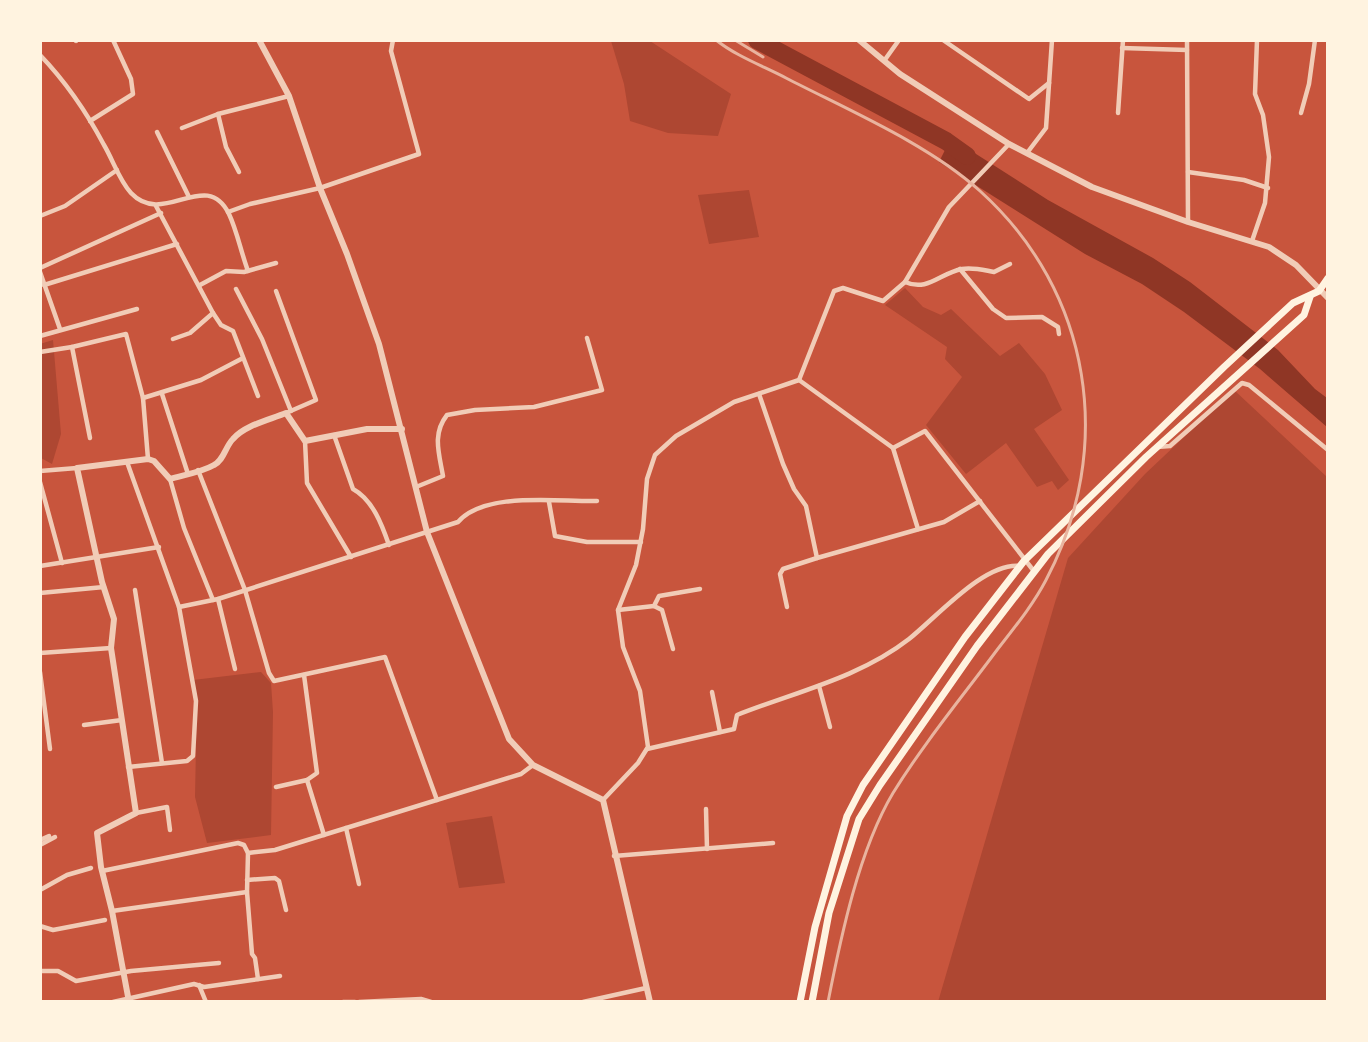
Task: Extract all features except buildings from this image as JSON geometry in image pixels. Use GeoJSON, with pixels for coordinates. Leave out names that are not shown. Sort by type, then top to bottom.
{"type":"FeatureCollection","features":[{"type":"Feature","properties":{"kind":"main road"},"geometry":{"type":"LineString","coordinates":[[800,1002],[815,927],[847,816],[863,785],[966,637],[1022,563],[1281,314],[1293,303],[1319,291],[1328,278]]}},
{"type":"Feature","properties":{"kind":"main road"},"geometry":{"type":"LineString","coordinates":[[812,1002],[829,913],[859,819],[925,720],[1033,570],[1164,440],[1291,328],[1304,315],[1310,297]]}},
{"type":"Feature","properties":{"kind":"street"},"geometry":{"type":"LineString","coordinates":[[90,121],[133,94],[132,79],[112,40]]}},
{"type":"Feature","properties":{"kind":"street"},"geometry":{"type":"LineString","coordinates":[[259,40],[289,96],[320,188],[379,344],[427,532],[509,739],[533,765],[603,800]]}},
{"type":"Feature","properties":{"kind":"street"},"geometry":{"type":"LineString","coordinates":[[228,212],[250,204],[320,188],[419,154],[391,51],[393,40]]}},
{"type":"Feature","properties":{"kind":"street"},"geometry":{"type":"LineString","coordinates":[[859,40],[884,61],[1009,144],[1092,187],[1188,222],[1269,247],[1296,265],[1328,298]]}},
{"type":"Feature","properties":{"kind":"street"},"geometry":{"type":"LineString","coordinates":[[884,61],[899,40]]}},
{"type":"Feature","properties":{"kind":"street"},"geometry":{"type":"LineString","coordinates":[[944,40],[1029,99],[1049,83]]}},
{"type":"Feature","properties":{"kind":"street"},"geometry":{"type":"LineString","coordinates":[[1027,153],[1046,128],[1052,40]]}},
{"type":"Feature","properties":{"kind":"street"},"geometry":{"type":"LineString","coordinates":[[1118,113],[1122,40]]}},
{"type":"Feature","properties":{"kind":"street"},"geometry":{"type":"LineString","coordinates":[[1187,40],[1188,222]]}},
{"type":"Feature","properties":{"kind":"street"},"geometry":{"type":"LineString","coordinates":[[1252,242],[1268,188],[1269,157],[1263,115],[1255,94],[1257,40]]}},
{"type":"Feature","properties":{"kind":"street"},"geometry":{"type":"LineString","coordinates":[[1300,113],[1315,40]]}},
{"type":"Feature","properties":{"kind":"street"},"geometry":{"type":"LineString","coordinates":[[1122,48],[1187,50]]}},
{"type":"Feature","properties":{"kind":"street"},"geometry":{"type":"LineString","coordinates":[[40,55],[66,84],[132,193],[150,206],[189,197],[205,195],[211,197],[228,212],[248,271]]}},
{"type":"Feature","properties":{"kind":"street"},"geometry":{"type":"LineString","coordinates":[[182,128],[218,114],[289,96]]}},
{"type":"Feature","properties":{"kind":"street"},"geometry":{"type":"LineString","coordinates":[[218,114],[226,147],[239,172]]}},
{"type":"Feature","properties":{"kind":"street"},"geometry":{"type":"LineString","coordinates":[[157,132],[189,197]]}},
{"type":"Feature","properties":{"kind":"street"},"geometry":{"type":"LineString","coordinates":[[603,800],[638,763],[647,749],[648,733],[640,691],[623,647],[618,610],[636,565],[641,542],[647,479],[655,455],[676,436],[734,402],[799,380],[834,291],[843,288],[883,302],[904,282],[949,207],[1009,144]]}},
{"type":"Feature","properties":{"kind":"street"},"geometry":{"type":"LineString","coordinates":[[40,216],[65,206],[117,170]]}},
{"type":"Feature","properties":{"kind":"street"},"geometry":{"type":"LineString","coordinates":[[1188,172],[1244,180],[1268,188]]}},
{"type":"Feature","properties":{"kind":"street"},"geometry":{"type":"LineString","coordinates":[[156,206],[201,285],[213,313],[221,325],[233,331],[258,396]]}},
{"type":"Feature","properties":{"kind":"street"},"geometry":{"type":"LineString","coordinates":[[60,329],[40,270],[161,213]]}},
{"type":"Feature","properties":{"kind":"street"},"geometry":{"type":"LineString","coordinates":[[44,285],[177,244]]}},
{"type":"Feature","properties":{"kind":"street"},"geometry":{"type":"LineString","coordinates":[[201,285],[226,271],[248,271],[276,263]]}},
{"type":"Feature","properties":{"kind":"street"},"geometry":{"type":"LineString","coordinates":[[904,282],[914,286],[933,283],[960,269],[977,268],[994,272],[1010,264]]}},
{"type":"Feature","properties":{"kind":"street"},"geometry":{"type":"LineString","coordinates":[[960,269],[993,309],[1006,318],[1041,317],[1058,327],[1059,334]]}},
{"type":"Feature","properties":{"kind":"street"},"geometry":{"type":"LineString","coordinates":[[236,290],[262,339],[289,412],[305,441],[307,483],[351,557]]}},
{"type":"Feature","properties":{"kind":"street"},"geometry":{"type":"LineString","coordinates":[[170,479],[214,466],[221,460],[226,447],[243,430],[316,400],[276,291]]}},
{"type":"Feature","properties":{"kind":"street"},"geometry":{"type":"LineString","coordinates":[[40,336],[137,309]]}},
{"type":"Feature","properties":{"kind":"street"},"geometry":{"type":"LineString","coordinates":[[173,339],[190,333],[213,313]]}},
{"type":"Feature","properties":{"kind":"street"},"geometry":{"type":"LineString","coordinates":[[40,352],[126,334],[142,398],[148,459]]}},
{"type":"Feature","properties":{"kind":"street"},"geometry":{"type":"LineString","coordinates":[[416,487],[443,476],[437,443],[439,426],[447,415],[475,410],[534,407],[602,390],[587,338]]}},
{"type":"Feature","properties":{"kind":"street"},"geometry":{"type":"LineString","coordinates":[[72,347],[90,438]]}},
{"type":"Feature","properties":{"kind":"street"},"geometry":{"type":"LineString","coordinates":[[142,398],[162,394],[201,380],[243,358]]}},
{"type":"Feature","properties":{"kind":"street"},"geometry":{"type":"LineString","coordinates":[[799,380],[893,448],[918,529]]}},
{"type":"Feature","properties":{"kind":"street"},"geometry":{"type":"LineString","coordinates":[[1157,447],[1170,446],[1242,382],[1249,385],[1328,450]]}},
{"type":"Feature","properties":{"kind":"street"},"geometry":{"type":"LineString","coordinates":[[162,394],[188,474]]}},
{"type":"Feature","properties":{"kind":"street"},"geometry":{"type":"LineString","coordinates":[[759,394],[783,464],[794,489],[806,506],[817,558]]}},
{"type":"Feature","properties":{"kind":"street"},"geometry":{"type":"LineString","coordinates":[[305,441],[367,429],[402,429]]}},
{"type":"Feature","properties":{"kind":"street"},"geometry":{"type":"LineString","coordinates":[[893,448],[925,431],[980,501],[1022,563],[1033,570]]}},
{"type":"Feature","properties":{"kind":"street"},"geometry":{"type":"LineString","coordinates":[[334,435],[353,489],[360,493],[372,508],[389,545]]}},
{"type":"Feature","properties":{"kind":"street"},"geometry":{"type":"LineString","coordinates":[[40,471],[148,459],[154,461],[170,479],[184,528],[216,600],[235,669]]}},
{"type":"Feature","properties":{"kind":"street"},"geometry":{"type":"LineString","coordinates":[[127,462],[159,547],[178,608],[196,700],[194,756],[187,761],[128,767]]}},
{"type":"Feature","properties":{"kind":"street"},"geometry":{"type":"LineString","coordinates":[[77,468],[97,559],[114,619],[111,648],[136,813]]}},
{"type":"Feature","properties":{"kind":"street"},"geometry":{"type":"LineString","coordinates":[[198,470],[245,590],[269,673],[274,681],[385,657],[437,800]]}},
{"type":"Feature","properties":{"kind":"street"},"geometry":{"type":"LineString","coordinates":[[40,482],[62,564]]}},
{"type":"Feature","properties":{"kind":"street"},"geometry":{"type":"LineString","coordinates":[[178,608],[216,600],[458,522],[472,509],[510,500],[597,501]]}},
{"type":"Feature","properties":{"kind":"street"},"geometry":{"type":"LineString","coordinates":[[787,607],[780,574],[783,568],[944,522],[980,501]]}},
{"type":"Feature","properties":{"kind":"street"},"geometry":{"type":"LineString","coordinates":[[549,502],[555,536],[587,542],[641,542]]}},
{"type":"Feature","properties":{"kind":"street"},"geometry":{"type":"LineString","coordinates":[[40,566],[97,559],[159,547]]}},
{"type":"Feature","properties":{"kind":"street"},"geometry":{"type":"LineString","coordinates":[[647,749],[734,729],[737,715],[819,686],[872,664],[906,642],[988,572],[1022,563]]}},
{"type":"Feature","properties":{"kind":"street"},"geometry":{"type":"LineString","coordinates":[[40,593],[104,587]]}},
{"type":"Feature","properties":{"kind":"street"},"geometry":{"type":"LineString","coordinates":[[654,606],[659,596],[700,589]]}},
{"type":"Feature","properties":{"kind":"street"},"geometry":{"type":"LineString","coordinates":[[135,590],[162,763]]}},
{"type":"Feature","properties":{"kind":"street"},"geometry":{"type":"LineString","coordinates":[[618,610],[654,606],[662,610],[673,649]]}},
{"type":"Feature","properties":{"kind":"street"},"geometry":{"type":"LineString","coordinates":[[40,653],[111,648]]}},
{"type":"Feature","properties":{"kind":"street"},"geometry":{"type":"LineString","coordinates":[[40,672],[50,749]]}},
{"type":"Feature","properties":{"kind":"street"},"geometry":{"type":"LineString","coordinates":[[276,787],[307,780],[317,773],[318,763],[304,675]]}},
{"type":"Feature","properties":{"kind":"street"},"geometry":{"type":"LineString","coordinates":[[819,686],[830,727]]}},
{"type":"Feature","properties":{"kind":"street"},"geometry":{"type":"LineString","coordinates":[[712,692],[720,732]]}},
{"type":"Feature","properties":{"kind":"street"},"geometry":{"type":"LineString","coordinates":[[84,725],[122,720]]}},
{"type":"Feature","properties":{"kind":"street"},"geometry":{"type":"LineString","coordinates":[[248,853],[275,850],[324,835],[521,774],[533,765]]}},
{"type":"Feature","properties":{"kind":"street"},"geometry":{"type":"LineString","coordinates":[[307,780],[324,835]]}},
{"type":"Feature","properties":{"kind":"street"},"geometry":{"type":"LineString","coordinates":[[603,800],[614,856],[651,1002]]}},
{"type":"Feature","properties":{"kind":"street"},"geometry":{"type":"LineString","coordinates":[[128,1000],[112,910],[102,871],[97,833],[136,813],[166,807],[170,830]]}},
{"type":"Feature","properties":{"kind":"street"},"geometry":{"type":"LineString","coordinates":[[706,809],[707,849]]}},
{"type":"Feature","properties":{"kind":"street"},"geometry":{"type":"LineString","coordinates":[[346,828],[359,884]]}},
{"type":"Feature","properties":{"kind":"street"},"geometry":{"type":"LineString","coordinates":[[40,840],[49,836]]}},
{"type":"Feature","properties":{"kind":"street"},"geometry":{"type":"LineString","coordinates":[[40,845],[55,837]]}},
{"type":"Feature","properties":{"kind":"street"},"geometry":{"type":"LineString","coordinates":[[102,871],[238,843],[244,845],[248,853],[247,892],[252,954],[255,958],[258,979]]}},
{"type":"Feature","properties":{"kind":"street"},"geometry":{"type":"LineString","coordinates":[[614,856],[773,843]]}},
{"type":"Feature","properties":{"kind":"street"},"geometry":{"type":"LineString","coordinates":[[40,890],[67,875],[91,868]]}},
{"type":"Feature","properties":{"kind":"street"},"geometry":{"type":"LineString","coordinates":[[247,880],[275,878],[279,881],[286,910]]}},
{"type":"Feature","properties":{"kind":"street"},"geometry":{"type":"LineString","coordinates":[[112,910],[247,892]]}},
{"type":"Feature","properties":{"kind":"street"},"geometry":{"type":"LineString","coordinates":[[40,926],[53,930],[105,920]]}},
{"type":"Feature","properties":{"kind":"street"},"geometry":{"type":"LineString","coordinates":[[40,971],[58,971],[76,981],[124,972],[219,963]]}},
{"type":"Feature","properties":{"kind":"street"},"geometry":{"type":"LineString","coordinates":[[113,1002],[194,984],[280,976]]}},
{"type":"Feature","properties":{"kind":"street"},"geometry":{"type":"LineString","coordinates":[[199,985],[206,1002]]}},
{"type":"Feature","properties":{"kind":"street"},"geometry":{"type":"LineString","coordinates":[[583,1002],[646,988]]}},
{"type":"Feature","properties":{"kind":"street"},"geometry":{"type":"LineString","coordinates":[[343,1002],[410,1000],[431,1002]]}},
{"type":"Feature","properties":{"kind":"shaded area"},"geometry":{"type":"Polygon","coordinates":[[[611,41],[650,41],[731,94],[718,136],[668,133],[630,121],[624,84],[611,41]]]}},
{"type":"Feature","properties":{"kind":"shaded area"},"geometry":{"type":"Polygon","coordinates":[[[951,138],[1048,200],[1153,258],[1190,282],[1278,350],[1315,389],[1327,398],[1327,427],[1260,369],[1184,312],[1142,284],[1085,254],[939,162],[951,138]]]}},
{"type":"Feature","properties":{"kind":"shaded area"},"geometry":{"type":"Polygon","coordinates":[[[749,190],[759,237],[709,244],[698,195],[749,190]]]}},
{"type":"Feature","properties":{"kind":"shaded area"},"geometry":{"type":"Polygon","coordinates":[[[905,288],[923,307],[941,315],[951,309],[1000,356],[1019,343],[1045,374],[1062,410],[1034,429],[1069,480],[1058,490],[1052,481],[1037,487],[1006,443],[966,474],[926,425],[962,377],[945,359],[947,347],[885,305],[905,288]]]}},
{"type":"Feature","properties":{"kind":"shaded area"},"geometry":{"type":"Polygon","coordinates":[[[53,340],[61,434],[52,464],[41,458],[40,344],[53,340]]]}},
{"type":"Feature","properties":{"kind":"shaded area"},"geometry":{"type":"Polygon","coordinates":[[[1234,390],[1327,477],[1327,1001],[938,1002],[1068,558],[1145,474],[1234,390]]]}},
{"type":"Feature","properties":{"kind":"shaded area"},"geometry":{"type":"Polygon","coordinates":[[[261,672],[271,683],[273,712],[271,835],[207,843],[195,797],[197,696],[193,680],[261,672]]]}},
{"type":"Feature","properties":{"kind":"shaded area"},"geometry":{"type":"Polygon","coordinates":[[[492,816],[505,883],[459,888],[446,823],[492,816]]]}},
{"type":"Feature","properties":{"kind":"waterway"},"geometry":{"type":"LineString","coordinates":[[757,40],[946,141],[967,156]]}},
{"type":"Feature","properties":{"kind":"railway"},"geometry":{"type":"LineString","coordinates":[[716,40],[741,56],[861,115],[912,143],[980,191],[1018,231],[1047,276],[1069,324],[1081,374],[1085,426],[1081,478],[1068,530],[1046,580],[1035,598],[917,756],[881,816],[870,840],[853,894],[828,1002]]}},
{"type":"Feature","properties":{"kind":"railway"},"geometry":{"type":"LineString","coordinates":[[735,40],[763,57]]}}]}
